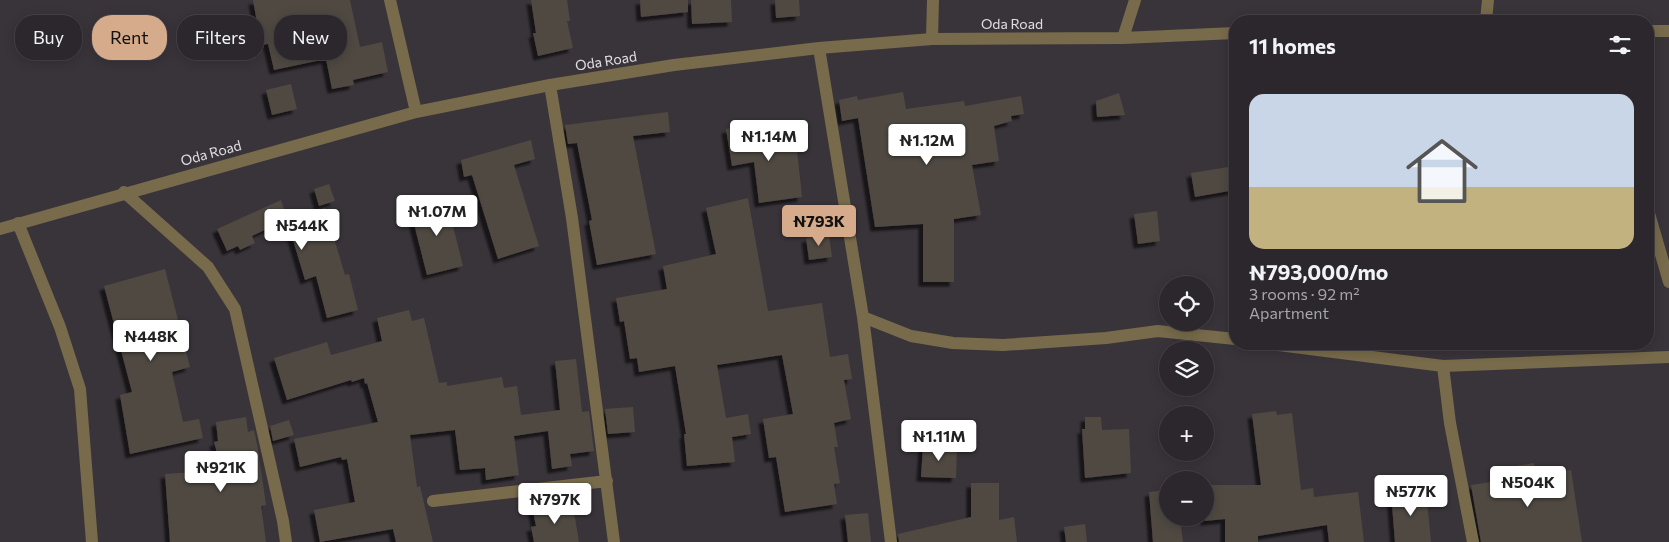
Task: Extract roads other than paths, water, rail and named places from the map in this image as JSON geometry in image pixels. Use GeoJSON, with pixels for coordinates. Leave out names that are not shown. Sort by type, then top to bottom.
{"type":"FeatureCollection","features":[{"type":"Feature","properties":{"kind":"street"},"geometry":{"type":"LineString","coordinates":[[390,0],[416,112]]}},
{"type":"Feature","properties":{"kind":"street"},"geometry":{"type":"LineString","coordinates":[[932,39],[933,0]]}},
{"type":"Feature","properties":{"kind":"street"},"geometry":{"type":"LineString","coordinates":[[1123,38],[1135,0]]}},
{"type":"Feature","properties":{"kind":"street"},"geometry":{"type":"LineString","coordinates":[[1487,15],[1488,0]]}},
{"type":"Feature","properties":{"kind":"street"},"geometry":{"type":"LineString","coordinates":[[1654,31],[1669,31]]}},
{"type":"Feature","properties":{"kind":"street","name":"Oda Road"},"geometry":{"type":"LineString","coordinates":[[0,229],[124,192],[416,112],[550,85],[674,65],[819,48],[932,39],[1123,38],[1229,34]]}},
{"type":"Feature","properties":{"kind":"street"},"geometry":{"type":"LineString","coordinates":[[819,48],[863,317],[891,542]]}},
{"type":"Feature","properties":{"kind":"street"},"geometry":{"type":"LineString","coordinates":[[550,85],[573,228],[614,542]]}},
{"type":"Feature","properties":{"kind":"street"},"geometry":{"type":"LineString","coordinates":[[124,192],[208,268],[236,309],[284,521],[286,542]]}},
{"type":"Feature","properties":{"kind":"street"},"geometry":{"type":"LineString","coordinates":[[18,223],[60,327],[80,389],[92,542]]}},
{"type":"Feature","properties":{"kind":"street"},"geometry":{"type":"LineString","coordinates":[[1654,231],[1669,282]]}},
{"type":"Feature","properties":{"kind":"street"},"geometry":{"type":"LineString","coordinates":[[863,317],[911,336],[953,343],[1003,345],[1106,338],[1158,331],[1229,338]]}},
{"type":"Feature","properties":{"kind":"street"},"geometry":{"type":"LineString","coordinates":[[1317,350],[1442,366],[1669,357]]}},
{"type":"Feature","properties":{"kind":"street"},"geometry":{"type":"LineString","coordinates":[[1442,366],[1450,423],[1473,542]]}},
{"type":"Feature","properties":{"kind":"street"},"geometry":{"type":"LineString","coordinates":[[433,501],[607,481]]}}]}
